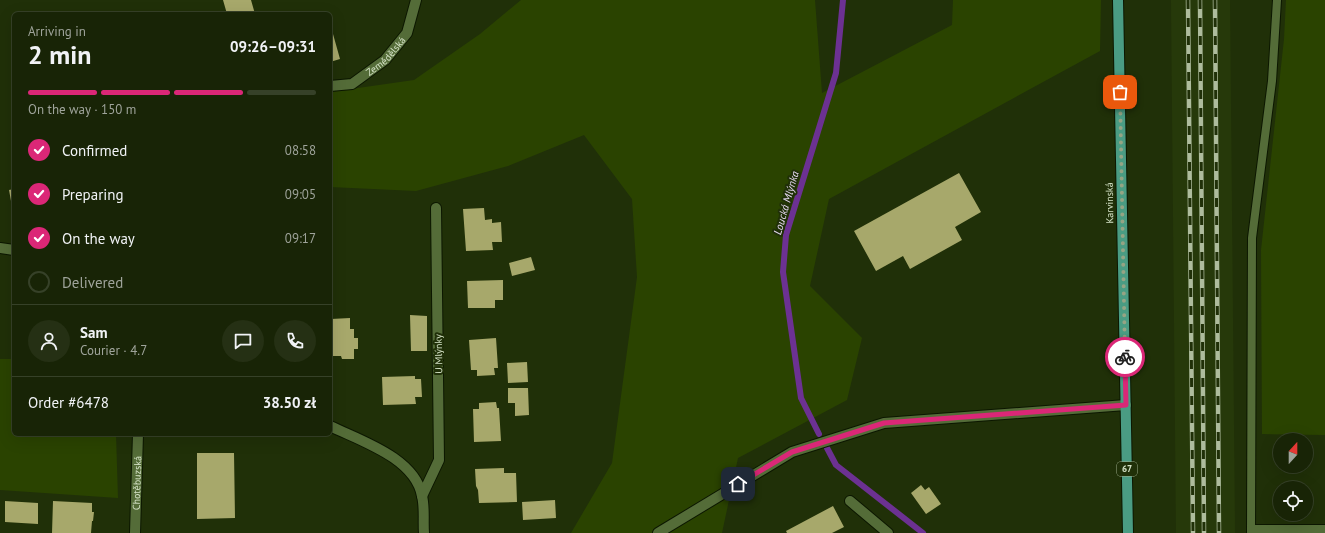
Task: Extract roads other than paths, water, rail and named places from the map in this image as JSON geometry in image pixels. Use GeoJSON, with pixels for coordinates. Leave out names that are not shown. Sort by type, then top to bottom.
{"type":"FeatureCollection","features":[{"type":"Feature","properties":{"kind":"main road","name":"Karvinská"},"geometry":{"type":"LineString","coordinates":[[1118,0],[1126,405]]}},
{"type":"Feature","properties":{"kind":"main road","name":"67"},"geometry":{"type":"LineString","coordinates":[[1126,405],[1128,533]]}},
{"type":"Feature","properties":{"kind":"street","name":"Zemědělská"},"geometry":{"type":"LineString","coordinates":[[332,86],[352,84],[385,60],[407,33],[416,0]]}},
{"type":"Feature","properties":{"kind":"street","name":"U Mlýnky"},"geometry":{"type":"LineString","coordinates":[[422,496],[439,460],[436,208]]}},
{"type":"Feature","properties":{"kind":"street"},"geometry":{"type":"LineString","coordinates":[[0,248],[12,250]]}},
{"type":"Feature","properties":{"kind":"street"},"geometry":{"type":"LineString","coordinates":[[658,533],[792,452],[884,423],[1126,405]]}},
{"type":"Feature","properties":{"kind":"street","name":"U Mlýnky"},"geometry":{"type":"LineString","coordinates":[[332,427],[385,452],[415,477],[422,496],[424,533]]}},
{"type":"Feature","properties":{"kind":"street","name":"Chotěbuzská"},"geometry":{"type":"LineString","coordinates":[[135,533],[138,436]]}},
{"type":"Feature","properties":{"kind":"street"},"geometry":{"type":"LineString","coordinates":[[850,501],[888,533]]}},
{"type":"Feature","properties":{"kind":"lane"},"geometry":{"type":"LineString","coordinates":[[1277,0],[1272,80],[1252,238],[1251,531],[1325,529]]}},
{"type":"Feature","properties":{"kind":"waterway","name":"Loucká Mlýnka"},"geometry":{"type":"LineString","coordinates":[[819,434],[801,398],[783,272],[786,235],[836,73],[843,0]]}},
{"type":"Feature","properties":{"kind":"waterway","name":"Loucká Mlýnka"},"geometry":{"type":"LineString","coordinates":[[827,448],[836,465],[923,533]]}},
{"type":"Feature","properties":{"kind":"railway"},"geometry":{"type":"LineString","coordinates":[[1188,0],[1193,533]]}},
{"type":"Feature","properties":{"kind":"railway"},"geometry":{"type":"LineString","coordinates":[[1200,0],[1204,533]]}},
{"type":"Feature","properties":{"kind":"railway"},"geometry":{"type":"LineString","coordinates":[[1215,0],[1219,533]]}}]}
